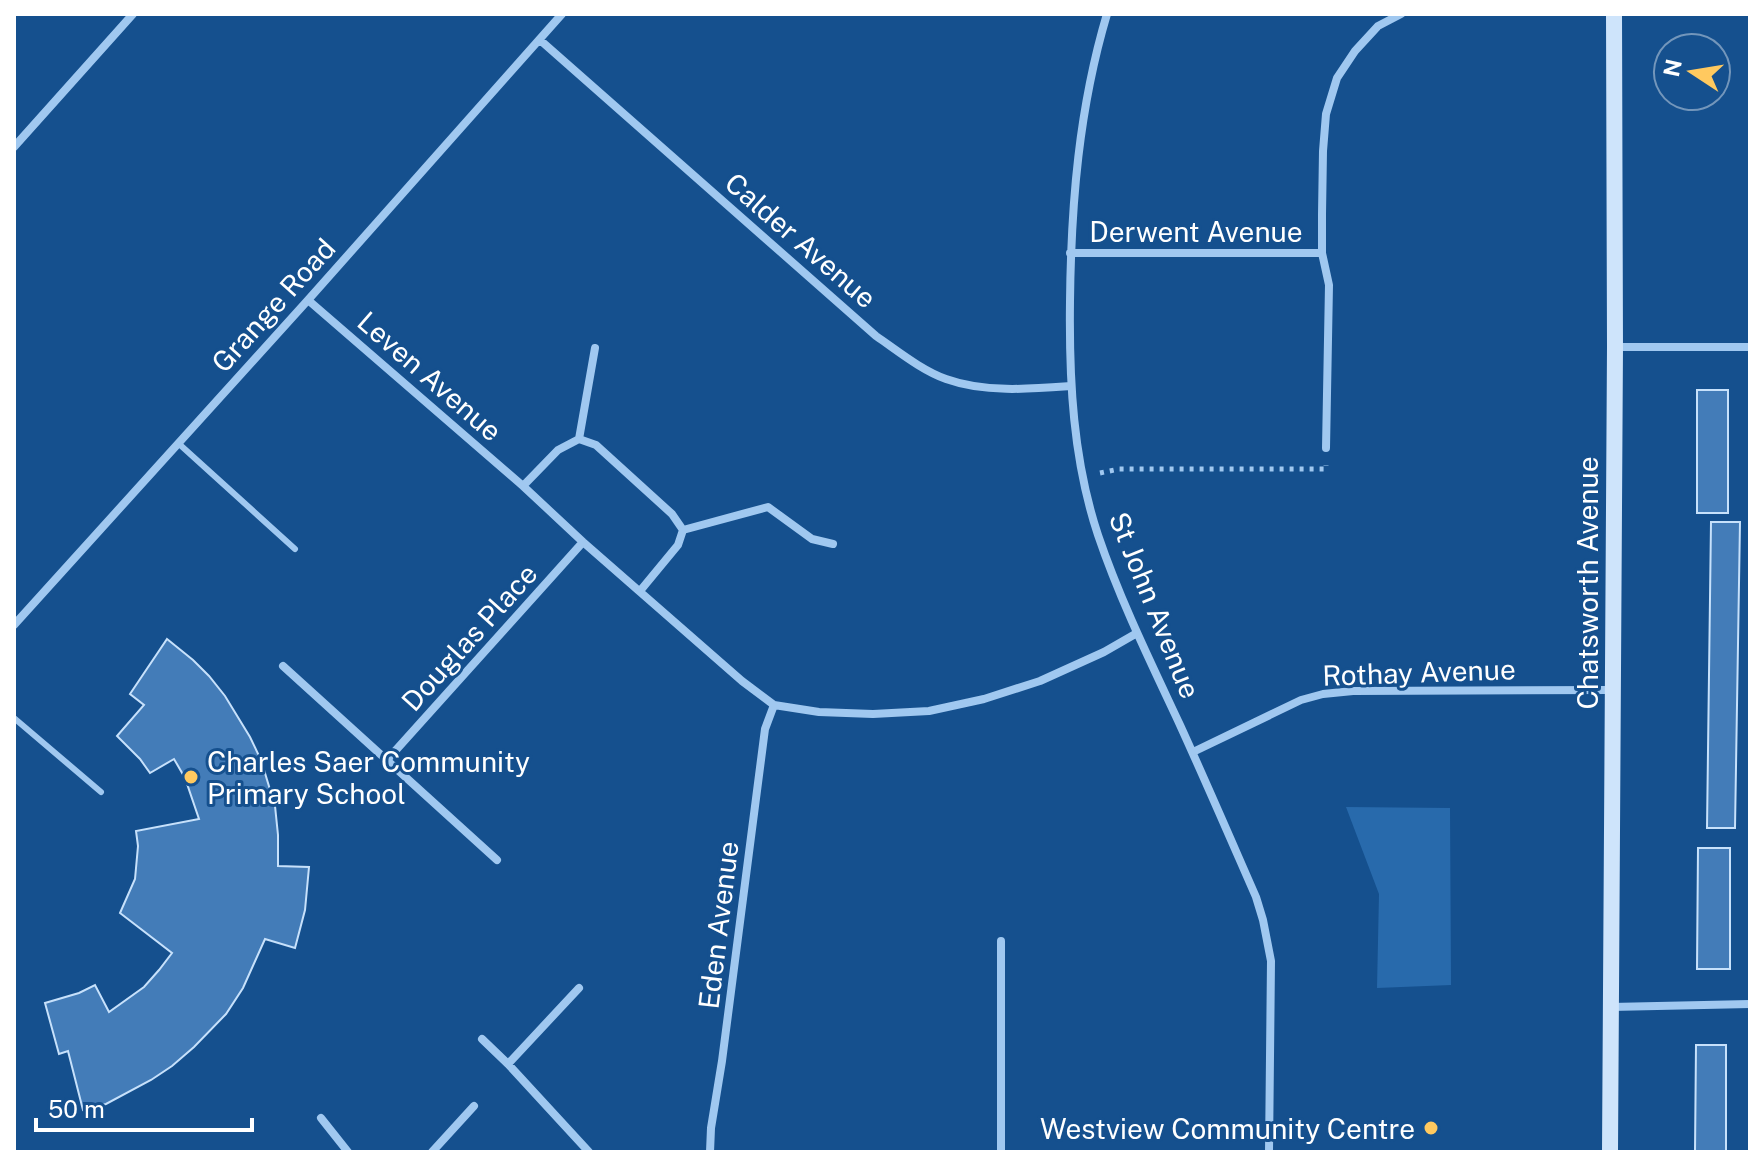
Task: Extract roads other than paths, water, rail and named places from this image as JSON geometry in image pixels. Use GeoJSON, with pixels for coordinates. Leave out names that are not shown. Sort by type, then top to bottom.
{"type":"FeatureCollection","features":[{"type":"Feature","properties":{"kind":"street"},"geometry":{"type":"LineString","coordinates":[[14,147],[133,14]]}},
{"type":"Feature","properties":{"kind":"street","name":"Grange Road"},"geometry":{"type":"LineString","coordinates":[[14,625],[562,14]]}},
{"type":"Feature","properties":{"kind":"street","name":"St John Avenue"},"geometry":{"type":"LineString","coordinates":[[1107,14],[1084,111],[1070,253],[1071,386],[1075,433],[1098,534],[1137,633],[1256,897],[1266,934],[1271,961],[1269,1152]]}},
{"type":"Feature","properties":{"kind":"street","name":"Derwent Avenue"},"geometry":{"type":"LineString","coordinates":[[1326,448],[1329,285],[1322,253],[1326,114],[1337,78],[1355,51],[1378,26],[1401,14]]}},
{"type":"Feature","properties":{"kind":"street","name":"Chatsworth Avenue"},"geometry":{"type":"LineString","coordinates":[[1610,1152],[1614,14]]}},
{"type":"Feature","properties":{"kind":"street","name":"Calder Avenue"},"geometry":{"type":"LineString","coordinates":[[540,40],[876,336],[913,361],[947,379],[990,388],[1071,386]]}},
{"type":"Feature","properties":{"kind":"street","name":"Derwent Avenue"},"geometry":{"type":"LineString","coordinates":[[1070,253],[1322,253]]}},
{"type":"Feature","properties":{"kind":"street","name":"Leven Avenue"},"geometry":{"type":"LineString","coordinates":[[308,300],[742,681],[774,705],[819,712],[873,714],[929,711],[984,699],[1040,681],[1137,633]]}},
{"type":"Feature","properties":{"kind":"street"},"geometry":{"type":"LineString","coordinates":[[1615,347],[1750,347]]}},
{"type":"Feature","properties":{"kind":"street"},"geometry":{"type":"LineString","coordinates":[[579,439],[595,348]]}},
{"type":"Feature","properties":{"kind":"street"},"geometry":{"type":"LineString","coordinates":[[523,486],[558,450],[579,439],[596,445],[672,514],[683,530]]}},
{"type":"Feature","properties":{"kind":"street"},"geometry":{"type":"LineString","coordinates":[[683,530],[768,507],[812,539],[833,544]]}},
{"type":"Feature","properties":{"kind":"street"},"geometry":{"type":"LineString","coordinates":[[640,591],[678,545],[683,530]]}},
{"type":"Feature","properties":{"kind":"street","name":"Douglas Place"},"geometry":{"type":"LineString","coordinates":[[387,760],[583,542]]}},
{"type":"Feature","properties":{"kind":"street"},"geometry":{"type":"LineString","coordinates":[[283,666],[497,860]]}},
{"type":"Feature","properties":{"kind":"street","name":"Rothay Avenue"},"geometry":{"type":"LineString","coordinates":[[1193,752],[1280,709],[1323,694],[1353,691],[1612,690]]}},
{"type":"Feature","properties":{"kind":"street","name":"Eden Avenue"},"geometry":{"type":"LineString","coordinates":[[710,1152],[765,729],[774,705]]}},
{"type":"Feature","properties":{"kind":"street"},"geometry":{"type":"LineString","coordinates":[[1001,941],[1001,1152]]}},
{"type":"Feature","properties":{"kind":"street"},"geometry":{"type":"LineString","coordinates":[[508,1064],[579,988]]}},
{"type":"Feature","properties":{"kind":"street"},"geometry":{"type":"LineString","coordinates":[[1611,1007],[1750,1004]]}},
{"type":"Feature","properties":{"kind":"street"},"geometry":{"type":"LineString","coordinates":[[482,1039],[589,1152]]}},
{"type":"Feature","properties":{"kind":"street"},"geometry":{"type":"LineString","coordinates":[[432,1152],[474,1106]]}},
{"type":"Feature","properties":{"kind":"street"},"geometry":{"type":"LineString","coordinates":[[321,1118],[348,1152]]}},
{"type":"Feature","properties":{"kind":"lane"},"geometry":{"type":"LineString","coordinates":[[178,443],[295,549]]}},
{"type":"Feature","properties":{"kind":"lane"},"geometry":{"type":"LineString","coordinates":[[14,718],[101,792]]}},
{"type":"Feature","properties":{"kind":"place","name":"Charles Saer Community Primary School"},"geometry":{"type":"Point","coordinates":[191,777]}},
{"type":"Feature","properties":{"kind":"place","name":"Westview Community Centre"},"geometry":{"type":"Point","coordinates":[1431,1128]}}]}
